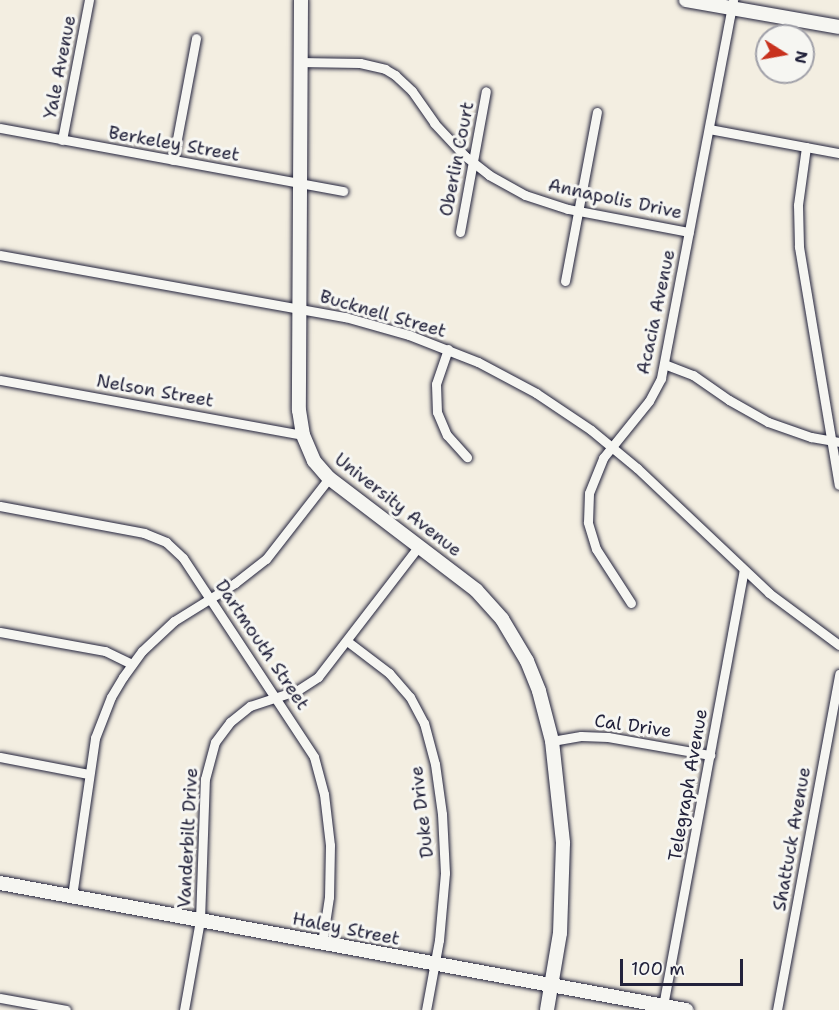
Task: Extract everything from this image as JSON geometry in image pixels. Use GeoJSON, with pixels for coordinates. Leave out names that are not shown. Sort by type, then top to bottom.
{"type":"FeatureCollection","features":[{"type":"Feature","properties":{"kind":"street","name":"Yale Avenue"},"geometry":{"type":"LineString","coordinates":[[62,140],[89,0]]}},
{"type":"Feature","properties":{"kind":"street","name":"University Avenue"},"geometry":{"type":"LineString","coordinates":[[301,0],[299,410],[303,435],[314,461],[329,478],[466,581],[502,619],[527,661],[539,691],[552,741],[561,818],[563,874],[560,933],[547,1010]]}},
{"type":"Feature","properties":{"kind":"street"},"geometry":{"type":"LineString","coordinates":[[686,0],[729,3],[839,27]]}},
{"type":"Feature","properties":{"kind":"street","name":"Acacia Avenue"},"geometry":{"type":"LineString","coordinates":[[631,603],[596,549],[588,522],[587,508],[592,480],[612,446],[655,391],[664,364],[709,129],[729,3]]}},
{"type":"Feature","properties":{"kind":"street"},"geometry":{"type":"LineString","coordinates":[[173,160],[196,38]]}},
{"type":"Feature","properties":{"kind":"street","name":"Annapolis Drive"},"geometry":{"type":"LineString","coordinates":[[299,62],[360,63],[385,69],[404,82],[434,123],[473,163],[525,195],[578,211],[689,232]]}},
{"type":"Feature","properties":{"kind":"street","name":"Oberlin Court"},"geometry":{"type":"LineString","coordinates":[[460,232],[486,92]]}},
{"type":"Feature","properties":{"kind":"street"},"geometry":{"type":"LineString","coordinates":[[565,281],[597,112]]}},
{"type":"Feature","properties":{"kind":"street","name":"Berkeley Street"},"geometry":{"type":"LineString","coordinates":[[0,128],[343,190]]}},
{"type":"Feature","properties":{"kind":"street"},"geometry":{"type":"LineString","coordinates":[[709,129],[839,153]]}},
{"type":"Feature","properties":{"kind":"street"},"geometry":{"type":"LineString","coordinates":[[806,147],[798,206],[799,247],[835,442],[839,485]]}},
{"type":"Feature","properties":{"kind":"street","name":"Bucknell Street"},"geometry":{"type":"LineString","coordinates":[[0,255],[299,308],[377,325],[448,349],[536,393],[612,446],[744,570],[796,614],[839,645]]}},
{"type":"Feature","properties":{"kind":"street"},"geometry":{"type":"LineString","coordinates":[[448,349],[436,384],[437,412],[447,435],[467,457]]}},
{"type":"Feature","properties":{"kind":"street"},"geometry":{"type":"LineString","coordinates":[[664,364],[693,375],[729,400],[768,422],[835,442]]}},
{"type":"Feature","properties":{"kind":"street","name":"Nelson Street"},"geometry":{"type":"LineString","coordinates":[[0,380],[303,435]]}},
{"type":"Feature","properties":{"kind":"street"},"geometry":{"type":"LineString","coordinates":[[72,896],[86,815],[88,774],[101,719],[111,697],[132,664],[174,621],[235,584],[266,559],[329,478]]}},
{"type":"Feature","properties":{"kind":"street","name":"Dartmouth Street"},"geometry":{"type":"LineString","coordinates":[[0,506],[154,536],[183,558],[309,747],[324,794],[331,871],[322,943]]}},
{"type":"Feature","properties":{"kind":"street","name":"Vanderbilt Drive"},"geometry":{"type":"LineString","coordinates":[[184,1010],[200,920],[205,779],[210,753],[222,732],[250,706],[298,690],[318,677],[419,546]]}},
{"type":"Feature","properties":{"kind":"street","name":"Telegraph Avenue"},"geometry":{"type":"LineString","coordinates":[[663,1006],[744,570]]}},
{"type":"Feature","properties":{"kind":"street"},"geometry":{"type":"LineString","coordinates":[[0,632],[105,651],[132,664]]}},
{"type":"Feature","properties":{"kind":"street","name":"Duke Drive"},"geometry":{"type":"LineString","coordinates":[[347,641],[401,685],[418,709],[429,740],[439,789],[445,848],[443,907],[426,1010]]}},
{"type":"Feature","properties":{"kind":"street","name":"Shattuck Avenue"},"geometry":{"type":"LineString","coordinates":[[777,1010],[839,674]]}},
{"type":"Feature","properties":{"kind":"street","name":"Cal Drive"},"geometry":{"type":"LineString","coordinates":[[552,741],[581,736],[608,737],[710,755]]}},
{"type":"Feature","properties":{"kind":"street"},"geometry":{"type":"LineString","coordinates":[[0,757],[88,774]]}},
{"type":"Feature","properties":{"kind":"street","name":"Haley Street"},"geometry":{"type":"LineString","coordinates":[[0,883],[686,1010]]}},
{"type":"Feature","properties":{"kind":"street"},"geometry":{"type":"LineString","coordinates":[[0,998],[66,1010]]}}]}
